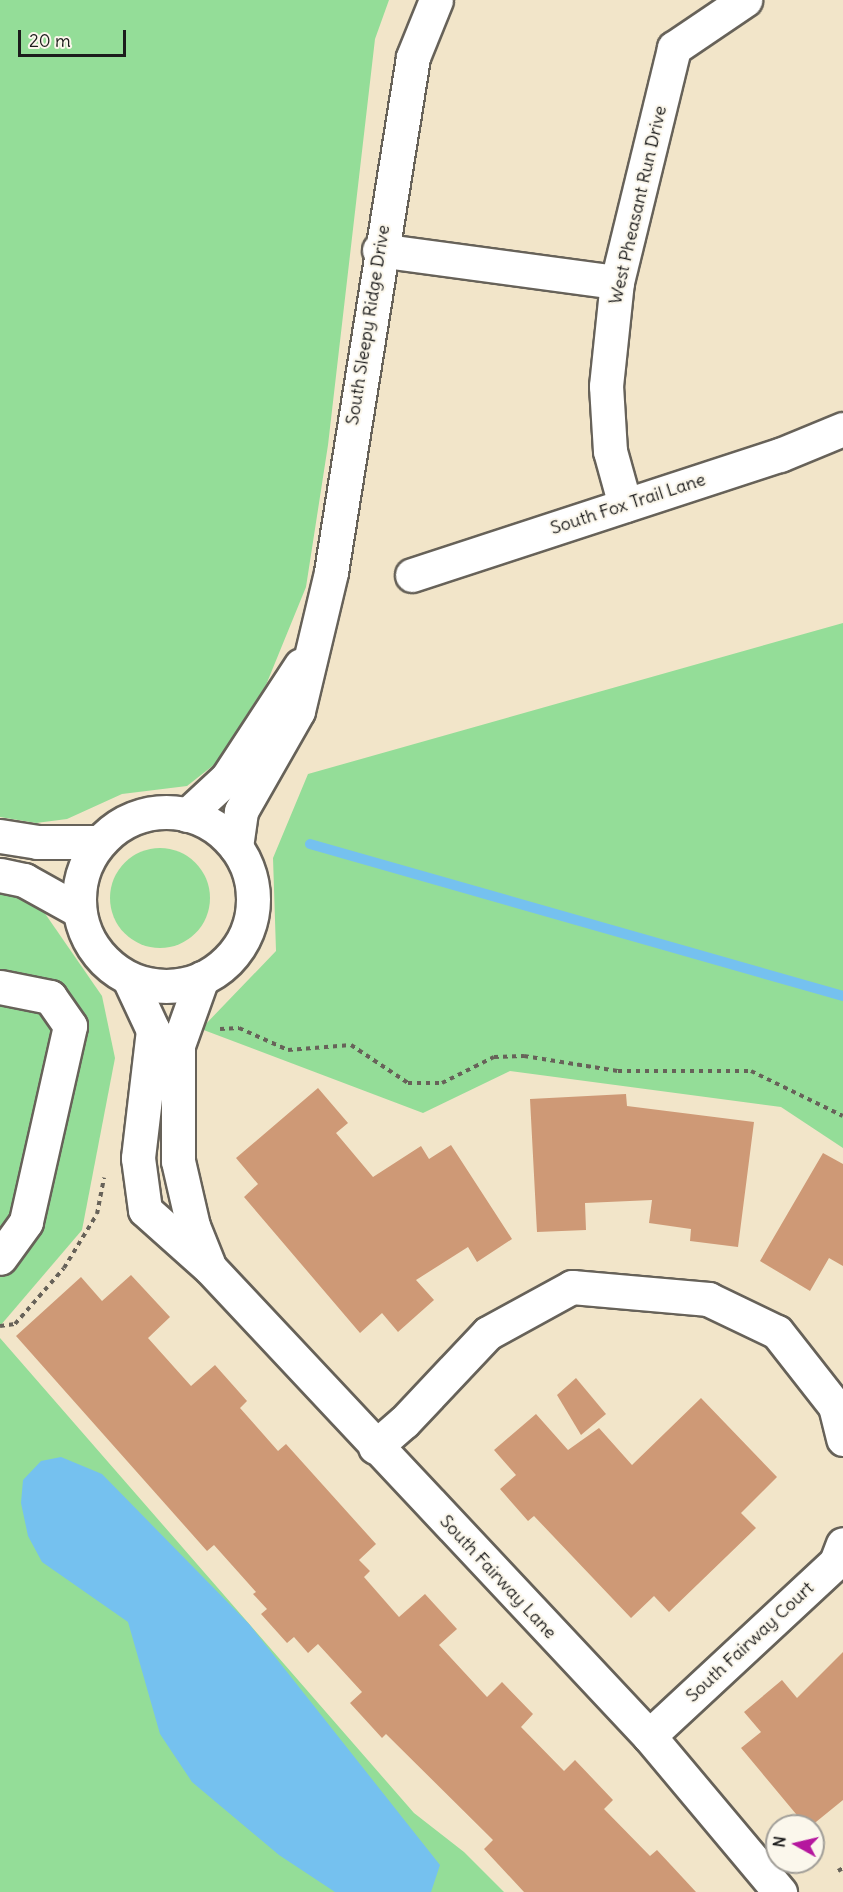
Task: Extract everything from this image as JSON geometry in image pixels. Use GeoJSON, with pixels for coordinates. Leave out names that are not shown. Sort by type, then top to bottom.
{"type":"FeatureCollection","features":[{"type":"Feature","properties":{"kind":"street","name":"South Sleepy Ridge Drive"},"geometry":{"type":"LineString","coordinates":[[236,847],[241,811],[298,711],[309,653],[331,572],[379,250],[413,57],[436,0]]}},
{"type":"Feature","properties":{"kind":"street","name":"West Pheasant Run Drive"},"geometry":{"type":"LineString","coordinates":[[625,505],[610,451],[606,386],[617,282],[674,48],[745,0]]}},
{"type":"Feature","properties":{"kind":"street"},"geometry":{"type":"LineString","coordinates":[[379,250],[617,282]]}},
{"type":"Feature","properties":{"kind":"street","name":"South Fox Trail Lane"},"geometry":{"type":"LineString","coordinates":[[412,574],[780,455],[843,429]]}},
{"type":"Feature","properties":{"kind":"street","name":"South Sleepy Ridge Drive"},"geometry":{"type":"LineString","coordinates":[[187,815],[227,778],[309,653]]}},
{"type":"Feature","properties":{"kind":"street"},"geometry":{"type":"LineString","coordinates":[[151,812],[187,815],[219,829],[236,847],[250,874],[254,905],[249,927],[235,954],[212,975],[183,986],[130,981],[105,964],[87,939],[78,910],[80,879],[99,842],[123,822],[151,812]]}},
{"type":"Feature","properties":{"kind":"street"},"geometry":{"type":"LineString","coordinates":[[0,836],[37,842],[99,842]]}},
{"type":"Feature","properties":{"kind":"street"},"geometry":{"type":"LineString","coordinates":[[0,875],[24,880],[78,910]]}},
{"type":"Feature","properties":{"kind":"street","name":"South Fairway Lane"},"geometry":{"type":"LineString","coordinates":[[202,978],[180,1030],[178,1161],[193,1226],[210,1268]]}},
{"type":"Feature","properties":{"kind":"street","name":"South Fairway Lane"},"geometry":{"type":"LineString","coordinates":[[130,981],[153,1030],[138,1158],[146,1210],[210,1268],[375,1447],[649,1736],[780,1892]]}},
{"type":"Feature","properties":{"kind":"street"},"geometry":{"type":"LineString","coordinates":[[0,987],[50,997],[70,1026],[26,1222],[0,1258]]}},
{"type":"Feature","properties":{"kind":"street"},"geometry":{"type":"LineString","coordinates":[[375,1447],[404,1422],[488,1333],[572,1287],[708,1299],[777,1332],[835,1406],[843,1439]]}},
{"type":"Feature","properties":{"kind":"street","name":"South Fairway Court"},"geometry":{"type":"LineString","coordinates":[[649,1736],[836,1562],[843,1544]]}},
{"type":"Feature","properties":{"kind":"path"},"geometry":{"type":"LineString","coordinates":[[180,1030],[239,1028],[288,1050],[351,1045],[408,1083],[442,1083],[494,1057],[524,1056],[618,1071],[751,1071],[843,1116]]}},
{"type":"Feature","properties":{"kind":"path"},"geometry":{"type":"LineString","coordinates":[[0,1326],[15,1324],[64,1268],[97,1214],[106,1167]]}},
{"type":"Feature","properties":{"kind":"path"},"geometry":{"type":"LineString","coordinates":[[838,1871],[843,1868]]}},
{"type":"Feature","properties":{"kind":"green space"},"geometry":{"type":"Polygon","coordinates":[[[0,0],[389,0],[375,39],[328,445],[306,587],[266,685],[215,764],[187,786],[122,794],[67,819],[36,823],[0,817],[0,0]]]}},
{"type":"Feature","properties":{"kind":"green space"},"geometry":{"type":"Polygon","coordinates":[[[843,623],[843,1148],[781,1107],[510,1071],[423,1113],[201,1029],[276,951],[273,858],[308,774],[843,623]]]}},
{"type":"Feature","properties":{"kind":"green space"},"geometry":{"type":"Polygon","coordinates":[[[160,848],[179,852],[195,863],[206,879],[210,898],[206,917],[195,933],[179,944],[160,948],[141,944],[125,933],[114,917],[110,898],[114,879],[125,863],[141,852],[160,848]]]}},
{"type":"Feature","properties":{"kind":"green space"},"geometry":{"type":"Polygon","coordinates":[[[0,892],[35,899],[102,996],[115,1058],[82,1230],[0,1326],[0,892]]]}},
{"type":"Feature","properties":{"kind":"green space"},"geometry":{"type":"Polygon","coordinates":[[[0,1338],[414,1813],[464,1852],[504,1892],[0,1892],[0,1338]]]}},
{"type":"Feature","properties":{"kind":"water"},"geometry":{"type":"Polygon","coordinates":[[[61,1457],[102,1474],[249,1624],[440,1865],[431,1892],[335,1892],[279,1855],[192,1782],[160,1734],[128,1622],[42,1562],[28,1536],[21,1503],[23,1480],[41,1461],[61,1457]]]}},
{"type":"Feature","properties":{"kind":"building"},"geometry":{"type":"Polygon","coordinates":[[[318,1088],[348,1123],[336,1133],[373,1177],[421,1146],[429,1159],[451,1145],[512,1239],[477,1262],[468,1247],[416,1280],[434,1300],[398,1332],[382,1313],[360,1333],[244,1197],[258,1184],[236,1158],[318,1088]]]}},
{"type":"Feature","properties":{"kind":"building"},"geometry":{"type":"Polygon","coordinates":[[[626,1094],[627,1106],[754,1122],[738,1247],[690,1241],[691,1229],[649,1223],[652,1200],[585,1203],[586,1230],[537,1232],[530,1099],[626,1094]]]}},
{"type":"Feature","properties":{"kind":"building"},"geometry":{"type":"Polygon","coordinates":[[[823,1153],[843,1164],[843,1266],[829,1258],[810,1291],[760,1261],[823,1153]]]}},
{"type":"Feature","properties":{"kind":"building"},"geometry":{"type":"Polygon","coordinates":[[[131,1275],[170,1317],[148,1338],[191,1386],[215,1365],[247,1401],[240,1408],[278,1451],[286,1444],[376,1544],[359,1560],[370,1571],[364,1577],[399,1617],[425,1594],[457,1629],[439,1645],[487,1697],[502,1682],[533,1714],[521,1727],[564,1771],[575,1760],[613,1800],[604,1809],[650,1856],[657,1850],[696,1892],[524,1892],[484,1849],[493,1840],[386,1734],[382,1738],[350,1703],[362,1692],[318,1644],[308,1653],[294,1637],[287,1643],[261,1614],[267,1609],[253,1594],[256,1592],[214,1545],[207,1551],[16,1336],[81,1277],[102,1301],[131,1275]]]}},
{"type":"Feature","properties":{"kind":"building"},"geometry":{"type":"Polygon","coordinates":[[[576,1378],[606,1414],[581,1435],[557,1395],[576,1378]]]}},
{"type":"Feature","properties":{"kind":"building"},"geometry":{"type":"Polygon","coordinates":[[[701,1398],[777,1477],[741,1513],[756,1528],[669,1612],[654,1596],[631,1618],[534,1516],[528,1521],[500,1489],[516,1475],[494,1450],[536,1414],[568,1450],[599,1428],[632,1465],[701,1398]]]}},
{"type":"Feature","properties":{"kind":"building"},"geometry":{"type":"Polygon","coordinates":[[[843,1652],[843,1800],[825,1815],[796,1814],[741,1748],[761,1732],[744,1712],[782,1680],[797,1698],[843,1652]]]}},
{"type":"Feature","properties":{"kind":"waterway"},"geometry":{"type":"LineString","coordinates":[[310,844],[843,996]]}}]}
